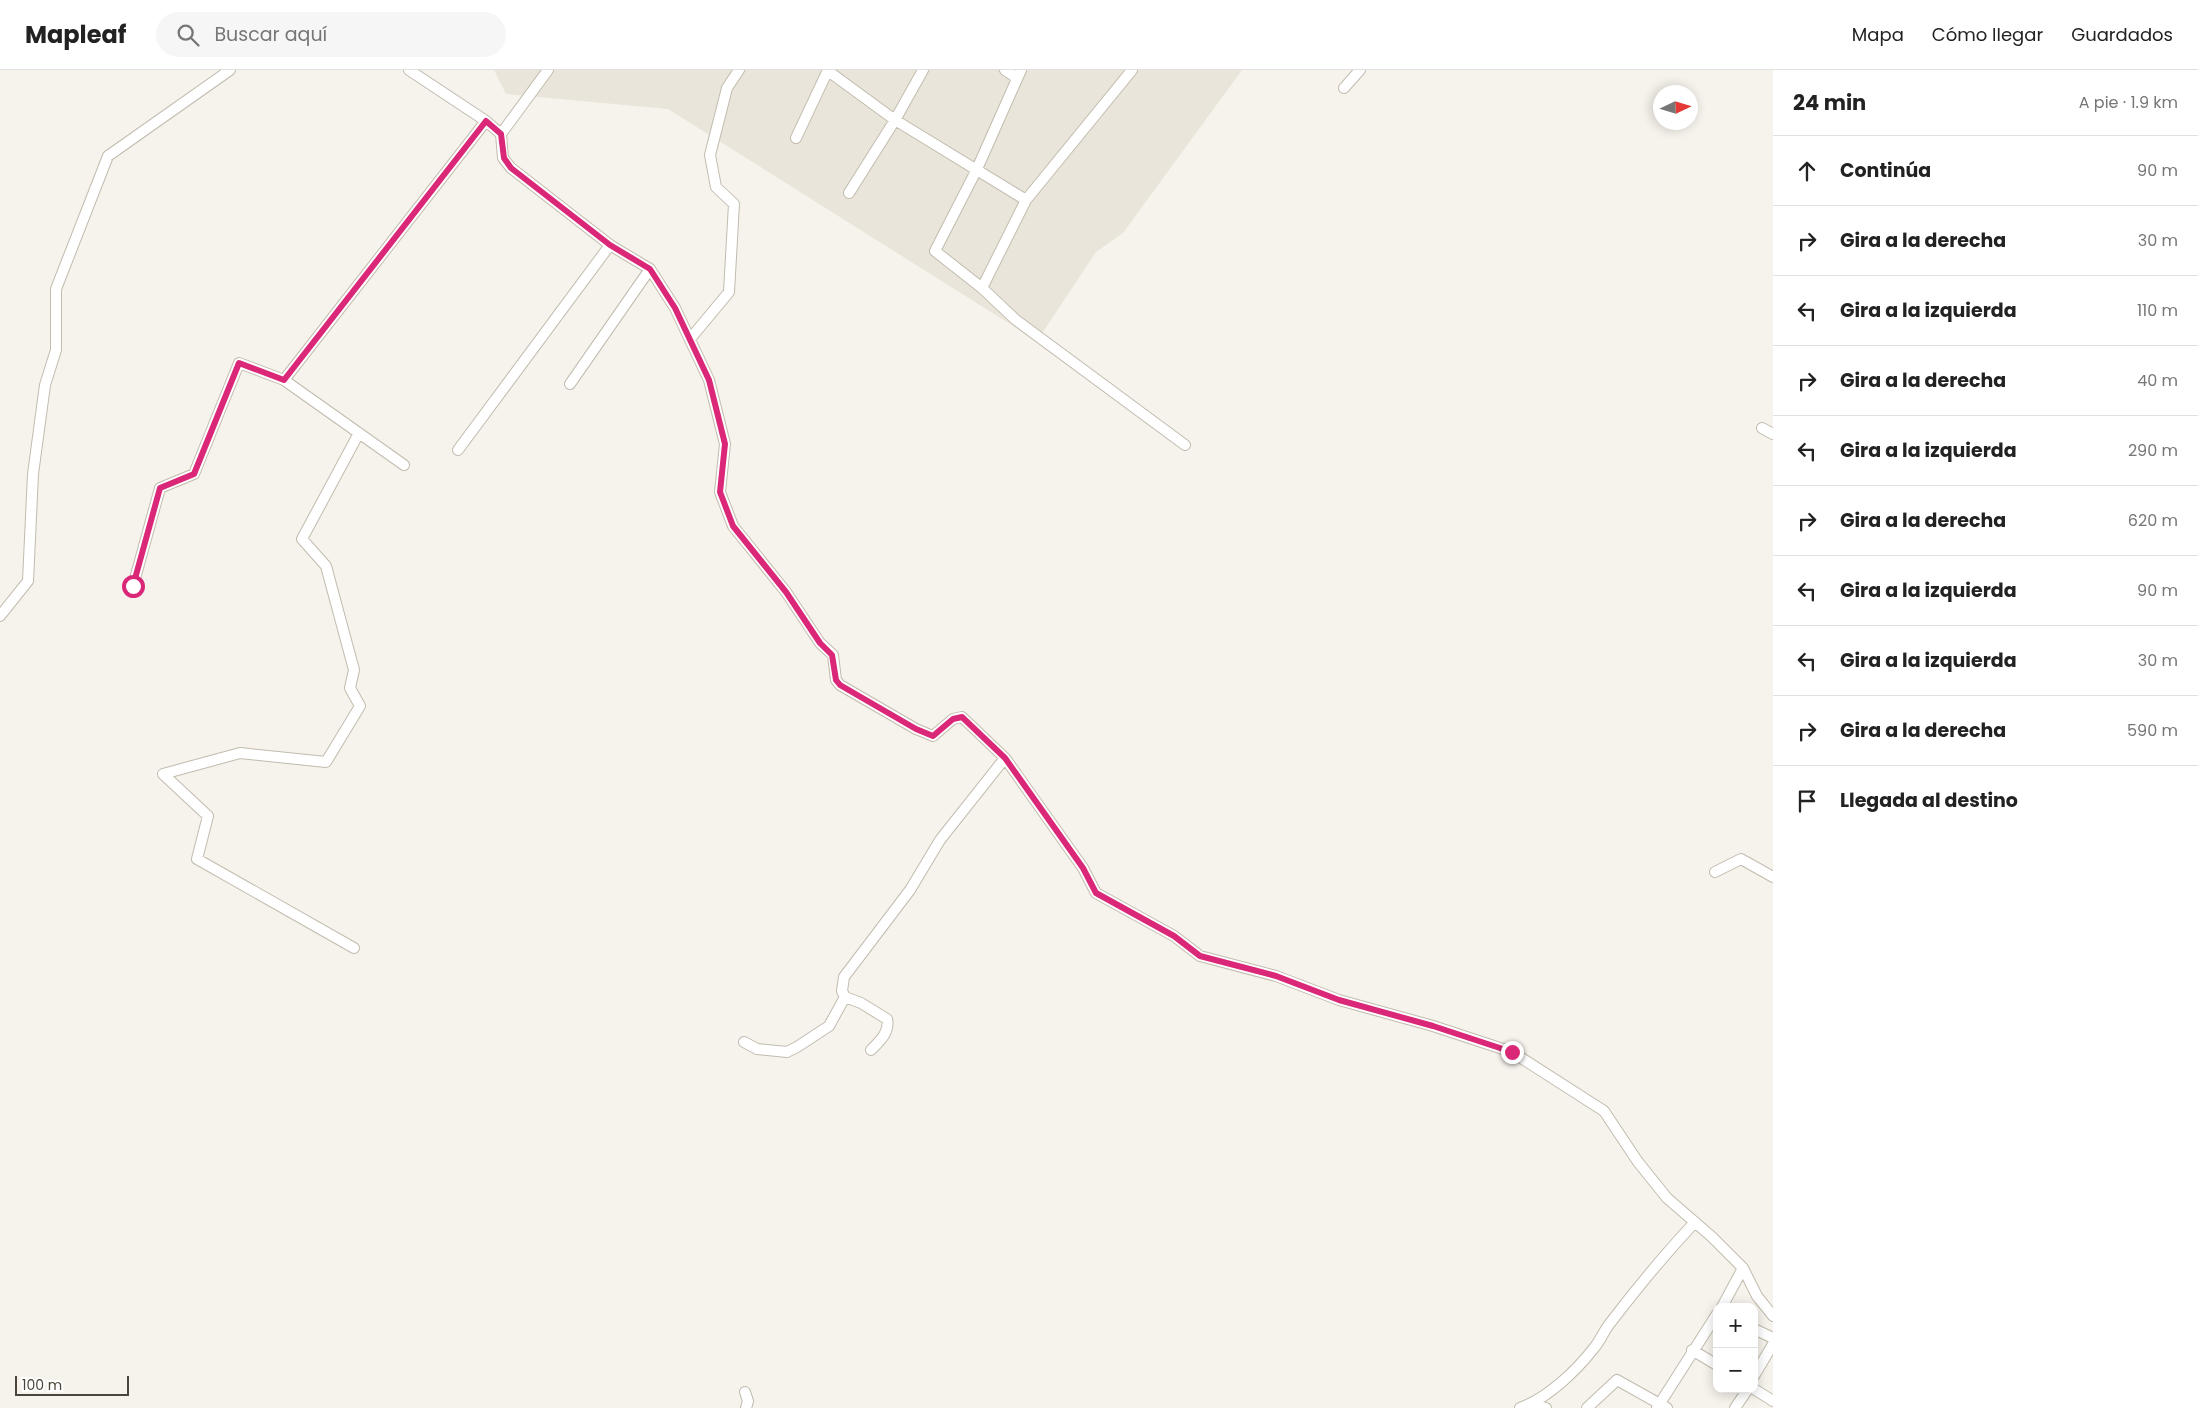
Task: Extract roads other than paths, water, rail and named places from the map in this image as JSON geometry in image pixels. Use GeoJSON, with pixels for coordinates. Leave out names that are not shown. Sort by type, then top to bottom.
{"type":"FeatureCollection","features":[{"type":"Feature","properties":{"kind":"street"},"geometry":{"type":"LineString","coordinates":[[0,616],[28,581],[33,474],[45,385],[56,350],[56,289],[108,156],[230,70]]}},
{"type":"Feature","properties":{"kind":"street"},"geometry":{"type":"LineString","coordinates":[[408,70],[486,121],[501,134],[504,158],[511,168],[610,245],[650,269],[675,308],[709,380],[725,444],[720,492],[733,526],[786,592],[820,643],[832,655],[836,680],[840,685],[933,736],[953,719],[962,717],[1005,758],[1083,868],[1096,893],[1174,936],[1200,956],[1276,976],[1339,1000],[1433,1026],[1512,1052],[1604,1110],[1638,1162],[1667,1198],[1743,1268],[1757,1296],[1773,1316]]}},
{"type":"Feature","properties":{"kind":"street"},"geometry":{"type":"LineString","coordinates":[[501,134],[548,70]]}},
{"type":"Feature","properties":{"kind":"street"},"geometry":{"type":"LineString","coordinates":[[690,339],[728,292],[734,204],[716,187],[710,155],[727,88],[739,70]]}},
{"type":"Feature","properties":{"kind":"street"},"geometry":{"type":"LineString","coordinates":[[796,138],[828,70],[896,120],[1026,200]]}},
{"type":"Feature","properties":{"kind":"street"},"geometry":{"type":"LineString","coordinates":[[849,193],[896,120],[923,70]]}},
{"type":"Feature","properties":{"kind":"street"},"geometry":{"type":"LineString","coordinates":[[1005,70],[1019,74],[977,169],[935,251],[982,288],[1016,320],[1185,445]]}},
{"type":"Feature","properties":{"kind":"street"},"geometry":{"type":"LineString","coordinates":[[982,288],[1026,200],[1132,70]]}},
{"type":"Feature","properties":{"kind":"street"},"geometry":{"type":"LineString","coordinates":[[1344,88],[1360,70]]}},
{"type":"Feature","properties":{"kind":"street"},"geometry":{"type":"LineString","coordinates":[[284,380],[486,121]]}},
{"type":"Feature","properties":{"kind":"street"},"geometry":{"type":"LineString","coordinates":[[458,450],[610,245]]}},
{"type":"Feature","properties":{"kind":"street"},"geometry":{"type":"LineString","coordinates":[[570,384],[650,269]]}},
{"type":"Feature","properties":{"kind":"street"},"geometry":{"type":"LineString","coordinates":[[133,586],[160,488],[194,474],[239,363],[284,380],[404,465]]}},
{"type":"Feature","properties":{"kind":"street"},"geometry":{"type":"LineString","coordinates":[[1762,428],[1773,434]]}},
{"type":"Feature","properties":{"kind":"street"},"geometry":{"type":"LineString","coordinates":[[354,948],[197,859],[208,816],[163,774],[240,753],[326,762],[360,706],[350,688],[354,670],[326,566],[302,539],[359,433]]}},
{"type":"Feature","properties":{"kind":"street"},"geometry":{"type":"LineString","coordinates":[[871,1050],[885,1034],[888,1025],[887,1019],[861,1003],[845,997],[842,991],[844,977],[910,890],[940,840],[1005,758]]}},
{"type":"Feature","properties":{"kind":"street"},"geometry":{"type":"LineString","coordinates":[[1715,872],[1741,859],[1773,876]]}},
{"type":"Feature","properties":{"kind":"street"},"geometry":{"type":"LineString","coordinates":[[744,1042],[757,1048],[787,1052],[792,1050],[829,1026],[845,997]]}},
{"type":"Feature","properties":{"kind":"street"},"geometry":{"type":"LineString","coordinates":[[1520,1408],[1532,1404],[1553,1390],[1594,1348],[1609,1324],[1663,1256],[1695,1222]]}},
{"type":"Feature","properties":{"kind":"street"},"geometry":{"type":"LineString","coordinates":[[1724,1303],[1743,1268]]}},
{"type":"Feature","properties":{"kind":"street"},"geometry":{"type":"LineString","coordinates":[[1587,1408],[1617,1380],[1661,1406],[1692,1350],[1713,1320]]}},
{"type":"Feature","properties":{"kind":"street"},"geometry":{"type":"LineString","coordinates":[[1758,1330],[1773,1338]]}},
{"type":"Feature","properties":{"kind":"street"},"geometry":{"type":"LineString","coordinates":[[1758,1369],[1773,1344]]}},
{"type":"Feature","properties":{"kind":"street"},"geometry":{"type":"LineString","coordinates":[[1692,1350],[1713,1363]]}},
{"type":"Feature","properties":{"kind":"street"},"geometry":{"type":"LineString","coordinates":[[745,1392],[748,1401],[746,1408]]}},
{"type":"Feature","properties":{"kind":"street"},"geometry":{"type":"LineString","coordinates":[[1758,1392],[1773,1401]]}},
{"type":"Feature","properties":{"kind":"street"},"geometry":{"type":"LineString","coordinates":[[1736,1408],[1745,1393]]}},
{"type":"Feature","properties":{"kind":"street"},"geometry":{"type":"LineString","coordinates":[[1532,1404],[1546,1408]]}}]}
